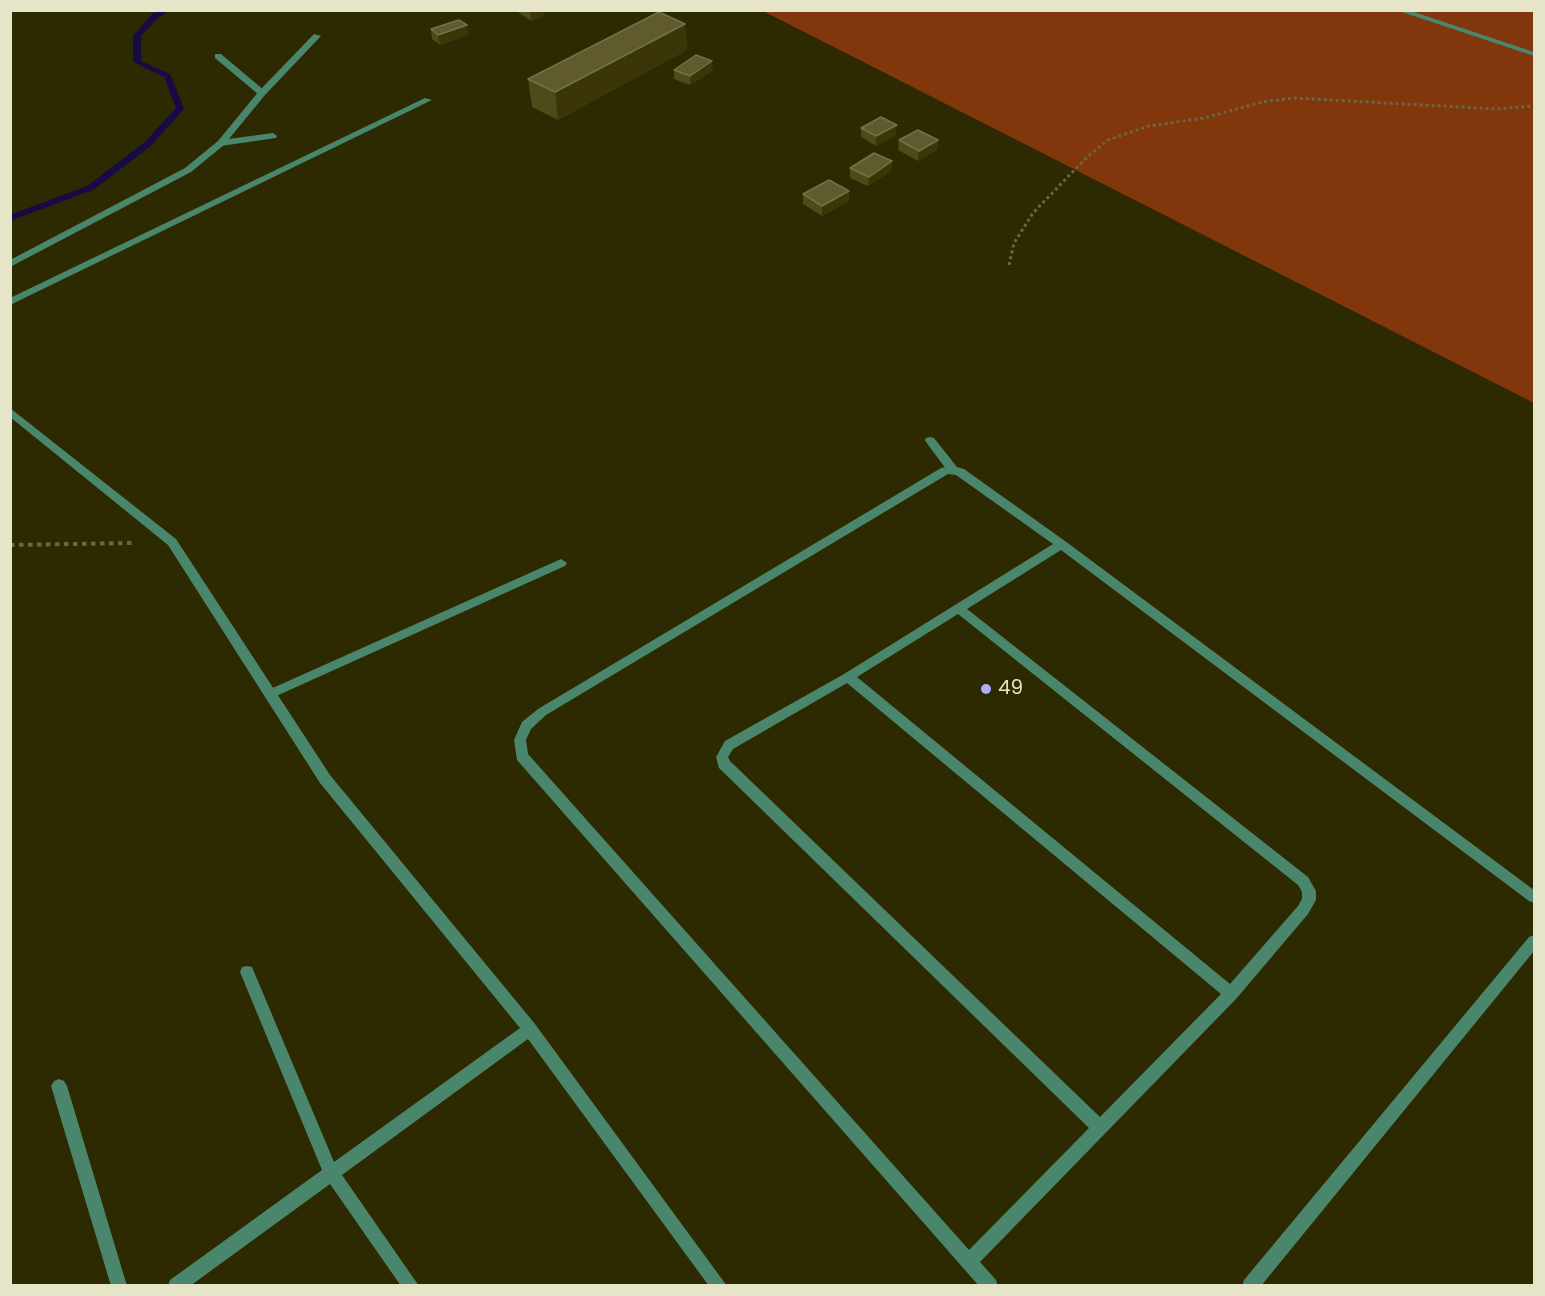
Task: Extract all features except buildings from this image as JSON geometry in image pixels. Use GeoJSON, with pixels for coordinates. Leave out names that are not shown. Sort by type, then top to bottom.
{"type":"FeatureCollection","features":[{"type":"Feature","properties":{"kind":"street"},"geometry":{"type":"LineString","coordinates":[[1399,10],[1534,54]]}},
{"type":"Feature","properties":{"kind":"street"},"geometry":{"type":"LineString","coordinates":[[10,264],[188,170],[221,143],[262,93],[317,36]]}},
{"type":"Feature","properties":{"kind":"street"},"geometry":{"type":"LineString","coordinates":[[218,57],[262,93]]}},
{"type":"Feature","properties":{"kind":"street"},"geometry":{"type":"LineString","coordinates":[[10,302],[428,100]]}},
{"type":"Feature","properties":{"kind":"street"},"geometry":{"type":"LineString","coordinates":[[221,143],[273,136]]}},
{"type":"Feature","properties":{"kind":"street"},"geometry":{"type":"LineString","coordinates":[[10,411],[172,542],[325,779],[530,1029],[719,1286]]}},
{"type":"Feature","properties":{"kind":"street"},"geometry":{"type":"LineString","coordinates":[[930,440],[954,470]]}},
{"type":"Feature","properties":{"kind":"street"},"geometry":{"type":"LineString","coordinates":[[990,1286],[522,756],[520,740],[526,726],[542,712],[945,471],[954,470],[1061,544],[1534,897]]}},
{"type":"Feature","properties":{"kind":"street"},"geometry":{"type":"LineString","coordinates":[[1061,544],[848,677],[729,745],[722,757],[724,764],[1100,1128]]}},
{"type":"Feature","properties":{"kind":"street"},"geometry":{"type":"LineString","coordinates":[[270,694],[561,563]]}},
{"type":"Feature","properties":{"kind":"street"},"geometry":{"type":"LineString","coordinates":[[958,608],[1303,880],[1309,891],[1309,900],[1303,910],[1231,994],[969,1262]]}},
{"type":"Feature","properties":{"kind":"street"},"geometry":{"type":"LineString","coordinates":[[848,677],[1231,994]]}},
{"type":"Feature","properties":{"kind":"street"},"geometry":{"type":"LineString","coordinates":[[1250,1286],[1534,941]]}},
{"type":"Feature","properties":{"kind":"street"},"geometry":{"type":"LineString","coordinates":[[247,972],[331,1172],[411,1286]]}},
{"type":"Feature","properties":{"kind":"street"},"geometry":{"type":"LineString","coordinates":[[176,1286],[530,1029]]}},
{"type":"Feature","properties":{"kind":"street"},"geometry":{"type":"LineString","coordinates":[[59,1086],[119,1286]]}},
{"type":"Feature","properties":{"kind":"path"},"geometry":{"type":"LineString","coordinates":[[1009,265],[1014,243],[1033,213],[1087,157],[1108,140],[1149,126],[1204,118],[1262,102],[1295,98],[1496,109],[1534,106]]}},
{"type":"Feature","properties":{"kind":"path"},"geometry":{"type":"LineString","coordinates":[[10,545],[172,542]]}},
{"type":"Feature","properties":{"kind":"shaded area"},"geometry":{"type":"Polygon","coordinates":[[[763,11],[1534,11],[1534,403],[763,11]]]}},
{"type":"Feature","properties":{"kind":"waterway"},"geometry":{"type":"LineString","coordinates":[[10,218],[90,188],[148,144],[180,108],[167,76],[137,62],[137,36],[155,16],[167,10]]}},
{"type":"Feature","properties":{"kind":"place","name":"49"},"geometry":{"type":"Point","coordinates":[986,689]}}]}
